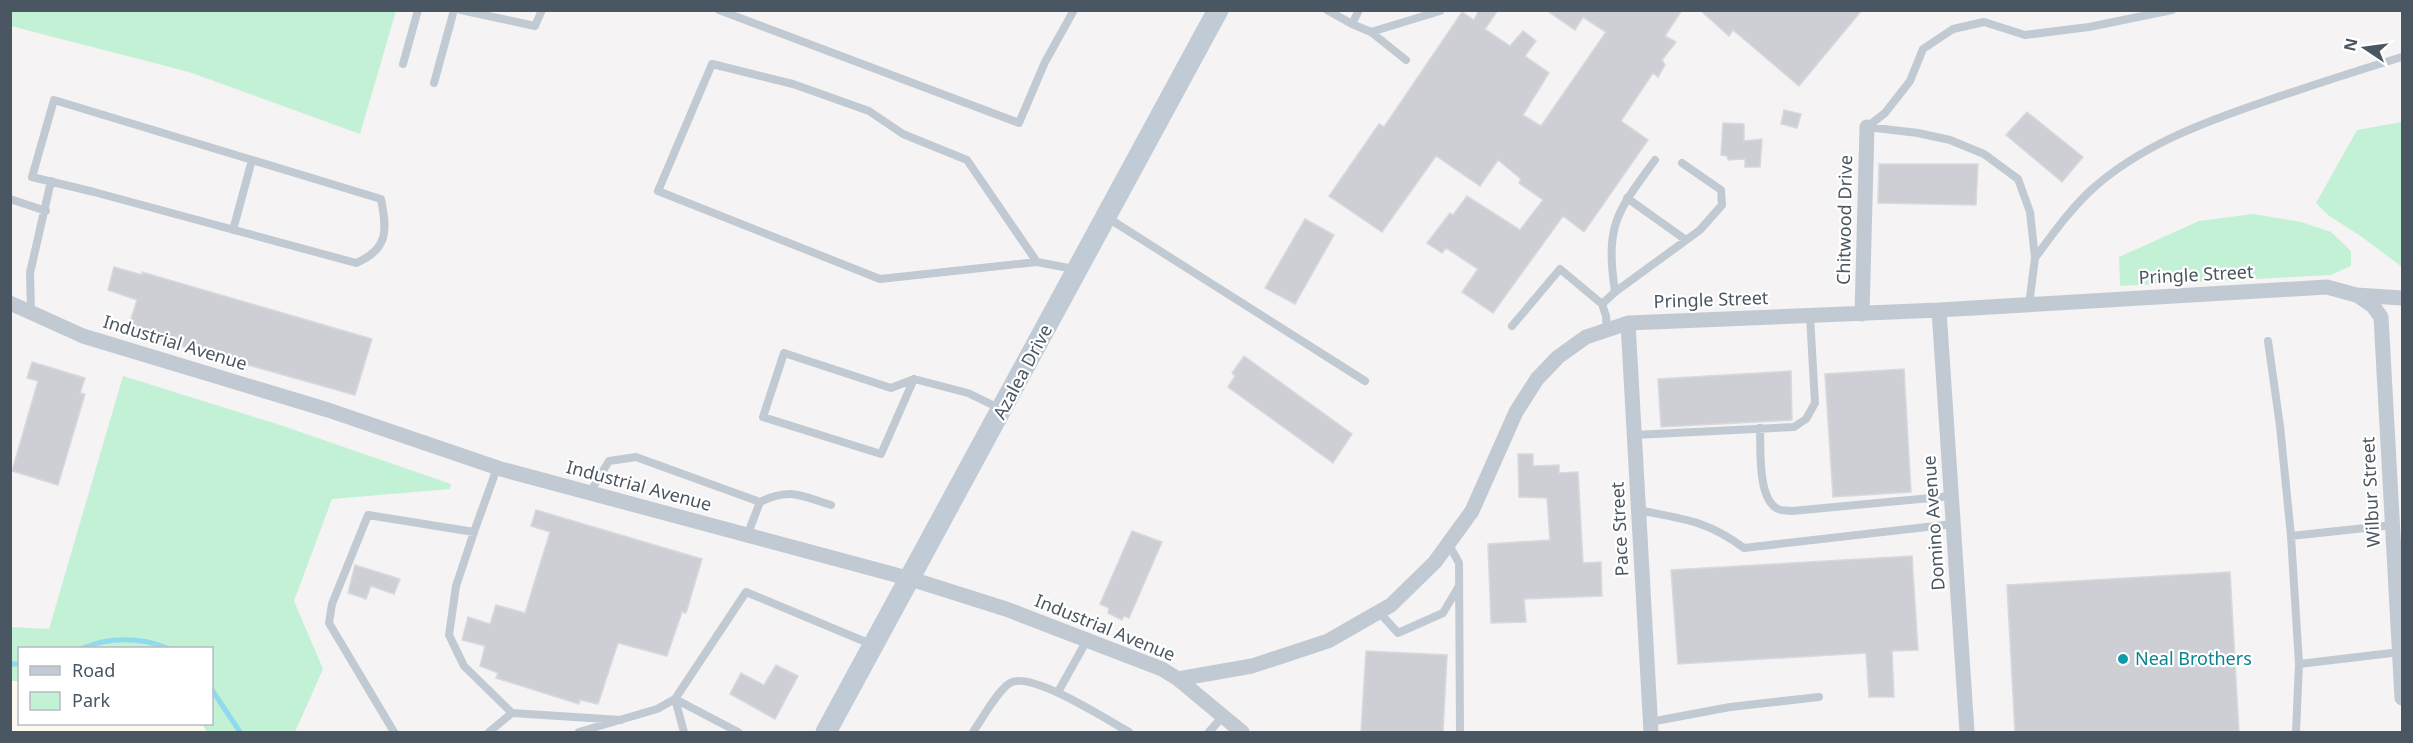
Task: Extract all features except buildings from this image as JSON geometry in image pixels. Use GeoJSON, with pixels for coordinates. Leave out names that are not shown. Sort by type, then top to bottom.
{"type":"FeatureCollection","features":[{"type":"Feature","properties":{"kind":"street","name":"Azalea Drive"},"geometry":{"type":"LineString","coordinates":[[826,732],[1218,10]]}},
{"type":"Feature","properties":{"kind":"street","name":"Chitwood Drive"},"geometry":{"type":"LineString","coordinates":[[1862,314],[1867,127]]}},
{"type":"Feature","properties":{"kind":"street","name":"Pringle Street"},"geometry":{"type":"LineString","coordinates":[[1178,679],[1252,666],[1328,641],[1379,612],[1399,597],[1435,561],[1472,511],[1516,412],[1537,379],[1558,357],[1586,337],[1628,323],[1862,314],[2327,287],[2356,295],[2403,297]]}},
{"type":"Feature","properties":{"kind":"street","name":"Wilbur Street"},"geometry":{"type":"LineString","coordinates":[[2356,295],[2373,306],[2381,317],[2403,698]]}},
{"type":"Feature","properties":{"kind":"street","name":"Industrial Avenue"},"geometry":{"type":"LineString","coordinates":[[10,303],[83,336],[296,400],[497,468],[911,579],[1006,609],[1162,669],[1178,679],[1242,732]]}},
{"type":"Feature","properties":{"kind":"street","name":"Domino Avenue"},"geometry":{"type":"LineString","coordinates":[[1939,310],[1967,732]]}},
{"type":"Feature","properties":{"kind":"street","name":"Pace Street"},"geometry":{"type":"LineString","coordinates":[[1628,323],[1651,727]]}},
{"type":"Feature","properties":{"kind":"lane"},"geometry":{"type":"LineString","coordinates":[[403,64],[418,10]]}},
{"type":"Feature","properties":{"kind":"lane"},"geometry":{"type":"LineString","coordinates":[[434,83],[454,10]]}},
{"type":"Feature","properties":{"kind":"lane"},"geometry":{"type":"LineString","coordinates":[[461,10],[535,26],[542,10]]}},
{"type":"Feature","properties":{"kind":"lane"},"geometry":{"type":"LineString","coordinates":[[719,10],[1019,123],[1045,62],[1074,10]]}},
{"type":"Feature","properties":{"kind":"lane"},"geometry":{"type":"LineString","coordinates":[[1327,10],[1371,32],[1406,60]]}},
{"type":"Feature","properties":{"kind":"lane"},"geometry":{"type":"LineString","coordinates":[[1352,24],[1359,10]]}},
{"type":"Feature","properties":{"kind":"lane"},"geometry":{"type":"LineString","coordinates":[[1867,127],[1885,113],[1910,81],[1923,49],[1953,29],[1984,22],[2025,35],[2090,27],[2172,10]]}},
{"type":"Feature","properties":{"kind":"lane"},"geometry":{"type":"LineString","coordinates":[[1371,32],[1440,11]]}},
{"type":"Feature","properties":{"kind":"lane"},"geometry":{"type":"LineString","coordinates":[[2035,258],[2058,227],[2091,191],[2137,156],[2193,127],[2339,76],[2403,57]]}},
{"type":"Feature","properties":{"kind":"lane"},"geometry":{"type":"LineString","coordinates":[[1036,262],[967,160],[903,134],[869,111],[794,84],[712,64],[658,191],[880,279],[1036,262],[1078,270]]}},
{"type":"Feature","properties":{"kind":"lane"},"geometry":{"type":"LineString","coordinates":[[54,100],[252,160],[381,199],[385,223],[380,247],[368,258],[356,263],[32,177],[54,100]]}},
{"type":"Feature","properties":{"kind":"lane"},"geometry":{"type":"LineString","coordinates":[[1867,127],[1950,140],[1984,154],[2018,179],[2030,212],[2035,258],[2030,305]]}},
{"type":"Feature","properties":{"kind":"lane"},"geometry":{"type":"LineString","coordinates":[[234,230],[252,160]]}},
{"type":"Feature","properties":{"kind":"lane"},"geometry":{"type":"LineString","coordinates":[[1616,292],[1612,232],[1615,220],[1655,160]]}},
{"type":"Feature","properties":{"kind":"lane"},"geometry":{"type":"LineString","coordinates":[[1602,304],[1700,230],[1722,205],[1721,190],[1682,163]]}},
{"type":"Feature","properties":{"kind":"lane"},"geometry":{"type":"LineString","coordinates":[[32,312],[30,273],[36,238],[46,210],[51,181]]}},
{"type":"Feature","properties":{"kind":"lane"},"geometry":{"type":"LineString","coordinates":[[1628,198],[1686,240]]}},
{"type":"Feature","properties":{"kind":"lane"},"geometry":{"type":"LineString","coordinates":[[10,199],[46,210]]}},
{"type":"Feature","properties":{"kind":"lane"},"geometry":{"type":"LineString","coordinates":[[1107,217],[1365,381]]}},
{"type":"Feature","properties":{"kind":"lane"},"geometry":{"type":"LineString","coordinates":[[1512,326],[1560,269],[1602,304],[1607,330]]}},
{"type":"Feature","properties":{"kind":"lane"},"geometry":{"type":"LineString","coordinates":[[1634,435],[1794,427],[1806,419],[1815,403],[1810,316]]}},
{"type":"Feature","properties":{"kind":"lane"},"geometry":{"type":"LineString","coordinates":[[2268,341],[2280,426],[2291,536],[2299,664],[2296,732]]}},
{"type":"Feature","properties":{"kind":"lane"},"geometry":{"type":"LineString","coordinates":[[914,379],[880,454],[763,417],[784,353],[891,388],[914,379],[968,393],[1002,410]]}},
{"type":"Feature","properties":{"kind":"lane"},"geometry":{"type":"LineString","coordinates":[[1761,428],[1763,486],[1771,503],[1779,509],[1792,511],[1952,496]]}},
{"type":"Feature","properties":{"kind":"lane"},"geometry":{"type":"LineString","coordinates":[[589,494],[609,461],[636,457],[760,502],[787,492],[831,505]]}},
{"type":"Feature","properties":{"kind":"lane"},"geometry":{"type":"LineString","coordinates":[[497,468],[456,586],[449,635],[464,666],[512,713],[621,720]]}},
{"type":"Feature","properties":{"kind":"lane"},"geometry":{"type":"LineString","coordinates":[[747,536],[760,502]]}},
{"type":"Feature","properties":{"kind":"lane"},"geometry":{"type":"LineString","coordinates":[[1638,510],[1699,522],[1722,532],[1744,548],[1953,524]]}},
{"type":"Feature","properties":{"kind":"lane"},"geometry":{"type":"LineString","coordinates":[[394,732],[329,623],[332,604],[368,515],[474,532]]}},
{"type":"Feature","properties":{"kind":"lane"},"geometry":{"type":"LineString","coordinates":[[2291,536],[2393,525]]}},
{"type":"Feature","properties":{"kind":"lane"},"geometry":{"type":"LineString","coordinates":[[1448,543],[1459,563],[1460,732]]}},
{"type":"Feature","properties":{"kind":"lane"},"geometry":{"type":"LineString","coordinates":[[1379,612],[1398,633],[1443,613],[1460,585]]}},
{"type":"Feature","properties":{"kind":"lane"},"geometry":{"type":"LineString","coordinates":[[579,732],[657,709],[675,699],[746,592],[874,645]]}},
{"type":"Feature","properties":{"kind":"lane"},"geometry":{"type":"LineString","coordinates":[[1058,692],[1088,640]]}},
{"type":"Feature","properties":{"kind":"lane"},"geometry":{"type":"LineString","coordinates":[[2299,664],[2400,652]]}},
{"type":"Feature","properties":{"kind":"lane"},"geometry":{"type":"LineString","coordinates":[[973,732],[1002,691],[1011,682],[1023,681],[1058,692],[1129,732]]}},
{"type":"Feature","properties":{"kind":"lane"},"geometry":{"type":"LineString","coordinates":[[1651,727],[1730,707],[1819,697]]}},
{"type":"Feature","properties":{"kind":"lane"},"geometry":{"type":"LineString","coordinates":[[675,699],[684,732]]}},
{"type":"Feature","properties":{"kind":"lane"},"geometry":{"type":"LineString","coordinates":[[675,699],[738,732]]}},
{"type":"Feature","properties":{"kind":"lane"},"geometry":{"type":"LineString","coordinates":[[489,732],[512,713]]}},
{"type":"Feature","properties":{"kind":"lane"},"geometry":{"type":"LineString","coordinates":[[1209,732],[1222,716]]}},
{"type":"Feature","properties":{"kind":"shaded area"},"geometry":{"type":"Polygon","coordinates":[[[10,681],[18,681],[18,725],[203,725],[207,732],[11,732],[10,681]]]}},
{"type":"Feature","properties":{"kind":"green space"},"geometry":{"type":"Polygon","coordinates":[[[10,11],[396,11],[360,134],[189,72],[11,26],[10,11]]]}},
{"type":"Feature","properties":{"kind":"green space"},"geometry":{"type":"Polygon","coordinates":[[[2402,122],[2402,267],[2328,215],[2316,203],[2357,130],[2402,122]]]}},
{"type":"Feature","properties":{"kind":"green space"},"geometry":{"type":"Polygon","coordinates":[[[2253,214],[2301,222],[2331,232],[2351,251],[2351,266],[2331,275],[2120,286],[2119,257],[2199,221],[2253,214]]]}},
{"type":"Feature","properties":{"kind":"green space"},"geometry":{"type":"Polygon","coordinates":[[[123,376],[280,425],[451,484],[450,489],[332,499],[294,601],[323,669],[295,732],[207,732],[203,725],[213,725],[213,647],[18,647],[18,681],[11,681],[11,627],[49,629],[123,376]]]}},
{"type":"Feature","properties":{"kind":"waterway"},"geometry":{"type":"LineString","coordinates":[[86,647],[114,640],[136,640],[164,647]]}},
{"type":"Feature","properties":{"kind":"waterway"},"geometry":{"type":"LineString","coordinates":[[10,664],[18,664]]}},
{"type":"Feature","properties":{"kind":"waterway"},"geometry":{"type":"LineString","coordinates":[[213,692],[240,732]]}},
{"type":"Feature","properties":{"kind":"place","name":"Neal Brothers"},"geometry":{"type":"Point","coordinates":[2123,659]}}]}
